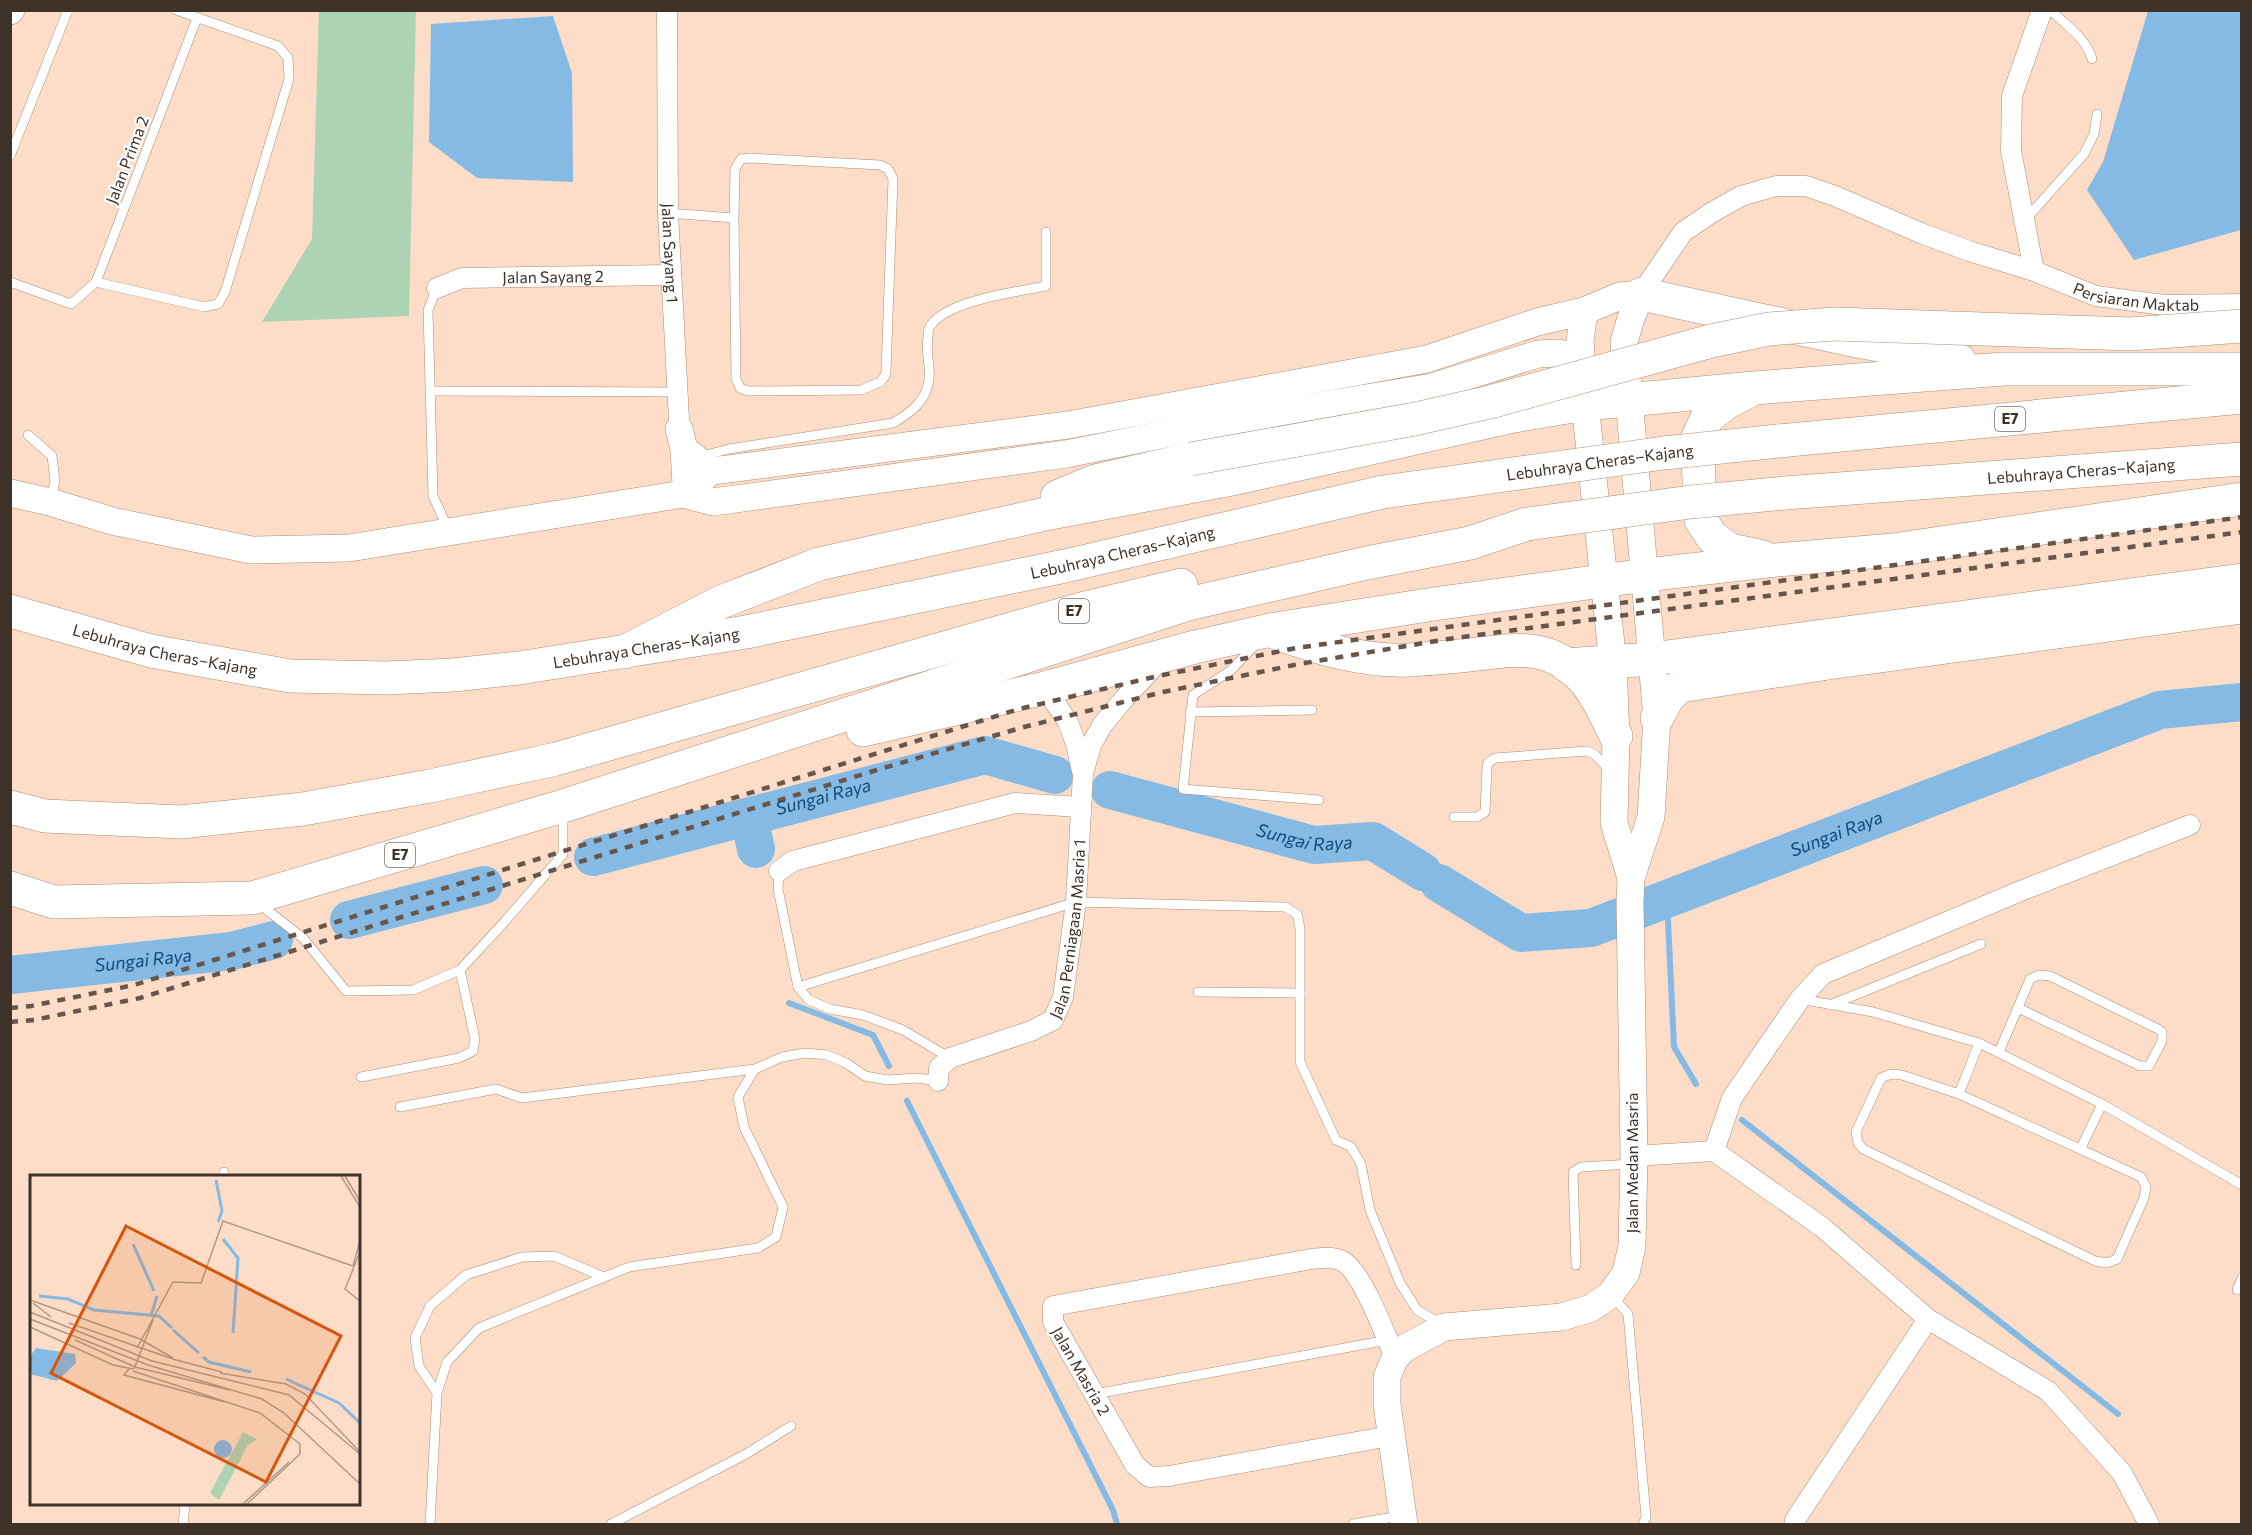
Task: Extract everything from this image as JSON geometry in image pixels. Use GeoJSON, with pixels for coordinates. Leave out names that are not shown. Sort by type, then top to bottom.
{"type":"FeatureCollection","features":[{"type":"Feature","properties":{"kind":"highway"},"geometry":{"type":"LineString","coordinates":[[1641,294],[1847,339],[2003,369]]}},
{"type":"Feature","properties":{"kind":"highway"},"geometry":{"type":"LineString","coordinates":[[984,528],[1095,481],[1191,459],[1490,402],[1711,341],[1769,328],[1847,324],[2130,334],[2241,326]]}},
{"type":"Feature","properties":{"kind":"highway"},"geometry":{"type":"LineString","coordinates":[[624,652],[721,602],[819,564],[984,528],[1237,478],[1514,416],[1584,404],[2003,369],[2241,369]]}},
{"type":"Feature","properties":{"kind":"highway"},"geometry":{"type":"LineString","coordinates":[[1754,388],[1726,403],[1707,418],[1697,439],[1701,520],[1712,537],[1730,550],[1776,560]]}},
{"type":"Feature","properties":{"kind":"highway","name":"Lebuhraya Cheras–Kajang"},"geometry":{"type":"LineString","coordinates":[[10,610],[151,651],[290,676],[387,678],[453,675],[624,652],[746,632],[1043,570],[1383,492],[1652,454],[2241,397]]}},
{"type":"Feature","properties":{"kind":"highway","name":"Lebuhraya Cheras–Kajang"},"geometry":{"type":"LineString","coordinates":[[1527,524],[1691,502],[1785,493],[2241,459]]}},
{"type":"Feature","properties":{"kind":"highway"},"geometry":{"type":"LineString","coordinates":[[780,737],[847,733],[1045,688],[1165,655],[1270,630],[1646,574],[1893,550],[2241,499]]}},
{"type":"Feature","properties":{"kind":"highway","name":"E7"},"geometry":{"type":"LineString","coordinates":[[10,807],[45,816],[181,822],[303,808],[430,786],[556,759],[1104,604],[1464,521],[1527,524]]}},
{"type":"Feature","properties":{"kind":"highway","name":"E7"},"geometry":{"type":"LineString","coordinates":[[10,888],[54,902],[252,898],[562,806],[1188,604],[1470,543],[1527,524]]}},
{"type":"Feature","properties":{"kind":"highway"},"geometry":{"type":"LineString","coordinates":[[1566,665],[1652,659],[2241,580]]}},
{"type":"Feature","properties":{"kind":"highway"},"geometry":{"type":"LineString","coordinates":[[1657,717],[1668,697],[1680,686],[1821,663],[2241,608]]}},
{"type":"Feature","properties":{"kind":"highway"},"geometry":{"type":"LineString","coordinates":[[1821,663],[1932,633],[1974,617]]}},
{"type":"Feature","properties":{"kind":"highway"},"geometry":{"type":"LineString","coordinates":[[1270,630],[1311,646],[1355,656],[1407,660],[1513,649],[1540,651],[1566,665],[1584,680],[1616,736]]}},
{"type":"Feature","properties":{"kind":"street","name":"Jalan Sayang 1"},"geometry":{"type":"LineString","coordinates":[[667,10],[668,213],[683,494]]}},
{"type":"Feature","properties":{"kind":"street"},"geometry":{"type":"LineString","coordinates":[[2034,271],[2011,151],[2012,96],[2042,10]]}},
{"type":"Feature","properties":{"kind":"street","name":"Persiaran Maktab"},"geometry":{"type":"LineString","coordinates":[[1641,294],[1683,232],[1711,213],[1741,196],[1776,186],[1806,186],[1923,234],[2034,271],[2096,296],[2164,305],[2241,304]]}},
{"type":"Feature","properties":{"kind":"street","name":"Jalan Sayang 2"},"geometry":{"type":"LineString","coordinates":[[437,288],[462,278],[671,275]]}},
{"type":"Feature","properties":{"kind":"street"},"geometry":{"type":"LineString","coordinates":[[679,429],[684,449],[703,464],[1068,425],[1427,359],[1537,322],[1584,311],[1620,296],[1641,294]]}},
{"type":"Feature","properties":{"kind":"street","name":"Jalan Medan Masria"},"geometry":{"type":"LineString","coordinates":[[1630,890],[1651,817],[1657,717],[1624,342],[1641,294]]}},
{"type":"Feature","properties":{"kind":"street","name":"Jalan Medan Masria"},"geometry":{"type":"LineString","coordinates":[[1391,1349],[1412,1344],[1444,1327],[1562,1317],[1591,1308],[1611,1294],[1626,1273],[1632,1246],[1634,1160],[1629,947],[1630,890],[1614,823],[1616,736],[1613,663],[1584,404],[1580,342],[1584,311]]}},
{"type":"Feature","properties":{"kind":"street"},"geometry":{"type":"LineString","coordinates":[[10,493],[50,502],[112,521],[251,550],[349,548],[683,494],[713,502],[1066,454],[1236,420],[1432,387],[1538,354],[1558,352],[1570,355],[1581,362]]}},
{"type":"Feature","properties":{"kind":"street"},"geometry":{"type":"LineString","coordinates":[[683,494],[703,464]]}},
{"type":"Feature","properties":{"kind":"street"},"geometry":{"type":"LineString","coordinates":[[1083,774],[1091,745],[1103,724],[1165,655]]}},
{"type":"Feature","properties":{"kind":"street"},"geometry":{"type":"LineString","coordinates":[[1045,688],[1068,722],[1083,774]]}},
{"type":"Feature","properties":{"kind":"street","name":"Jalan Perniagaan Masria 1"},"geometry":{"type":"LineString","coordinates":[[950,1058],[1031,1031],[1053,1020],[1063,997],[1076,902],[1083,774]]}},
{"type":"Feature","properties":{"kind":"street"},"geometry":{"type":"LineString","coordinates":[[779,870],[793,861],[1015,803],[1080,807]]}},
{"type":"Feature","properties":{"kind":"street"},"geometry":{"type":"LineString","coordinates":[[1714,1151],[1732,1098],[1800,999],[1823,974],[2023,890],[2190,825]]}},
{"type":"Feature","properties":{"kind":"street"},"geometry":{"type":"LineString","coordinates":[[938,1081],[939,1068],[950,1058]]}},
{"type":"Feature","properties":{"kind":"street"},"geometry":{"type":"LineString","coordinates":[[1634,1160],[1714,1151],[1822,1227],[1928,1319],[2048,1391],[2122,1473],[2149,1524]]}},
{"type":"Feature","properties":{"kind":"street","name":"Jalan Masria 2"},"geometry":{"type":"LineString","coordinates":[[1390,1436],[1169,1476],[1149,1477],[1135,1465],[1053,1322],[1053,1306],[1311,1258],[1333,1257],[1345,1262],[1357,1275],[1391,1349]]}},
{"type":"Feature","properties":{"kind":"street"},"geometry":{"type":"LineString","coordinates":[[1795,1524],[1795,1520],[1821,1478],[1871,1407],[1928,1319]]}},
{"type":"Feature","properties":{"kind":"street"},"geometry":{"type":"LineString","coordinates":[[1391,1349],[1386,1377],[1390,1436],[1404,1520]]}},
{"type":"Feature","properties":{"kind":"lane"},"geometry":{"type":"LineString","coordinates":[[10,156],[68,10]]}},
{"type":"Feature","properties":{"kind":"lane"},"geometry":{"type":"LineString","coordinates":[[96,282],[204,307],[218,304],[225,292],[289,79],[288,58],[278,46],[176,10]]}},
{"type":"Feature","properties":{"kind":"lane"},"geometry":{"type":"LineString","coordinates":[[2050,10],[2085,44],[2092,59]]}},
{"type":"Feature","properties":{"kind":"lane","name":"Jalan Prima 2"},"geometry":{"type":"LineString","coordinates":[[10,282],[71,304],[96,282],[197,18]]}},
{"type":"Feature","properties":{"kind":"lane"},"geometry":{"type":"LineString","coordinates":[[2025,220],[2084,154],[2094,134],[2097,114]]}},
{"type":"Feature","properties":{"kind":"lane"},"geometry":{"type":"LineString","coordinates":[[741,159],[880,165],[888,170],[893,179],[886,371],[880,382],[861,390],[748,391],[740,388],[736,379],[734,218],[735,169],[741,159]]}},
{"type":"Feature","properties":{"kind":"lane"},"geometry":{"type":"LineString","coordinates":[[668,213],[734,218]]}},
{"type":"Feature","properties":{"kind":"lane"},"geometry":{"type":"LineString","coordinates":[[703,464],[729,449],[893,423],[910,413],[923,399],[929,379],[926,345],[930,326],[946,312],[975,301],[1046,286],[1047,232]]}},
{"type":"Feature","properties":{"kind":"lane"},"geometry":{"type":"LineString","coordinates":[[437,288],[428,310],[433,496],[450,533]]}},
{"type":"Feature","properties":{"kind":"lane"},"geometry":{"type":"LineString","coordinates":[[430,391],[677,392]]}},
{"type":"Feature","properties":{"kind":"lane"},"geometry":{"type":"LineString","coordinates":[[28,435],[52,456],[55,481],[50,502]]}},
{"type":"Feature","properties":{"kind":"lane"},"geometry":{"type":"LineString","coordinates":[[1270,630],[1230,671],[1193,695],[1183,789],[1319,800]]}},
{"type":"Feature","properties":{"kind":"lane"},"geometry":{"type":"LineString","coordinates":[[1190,712],[1312,710]]}},
{"type":"Feature","properties":{"kind":"lane"},"geometry":{"type":"LineString","coordinates":[[1454,817],[1477,817],[1485,812],[1487,767],[1488,763],[1496,758],[1587,751],[1594,754],[1616,776]]}},
{"type":"Feature","properties":{"kind":"lane"},"geometry":{"type":"LineString","coordinates":[[252,898],[303,938],[346,991],[413,990],[459,970],[563,854],[562,806]]}},
{"type":"Feature","properties":{"kind":"lane"},"geometry":{"type":"LineString","coordinates":[[779,870],[778,889],[798,987],[809,1000],[830,1009],[863,1015],[903,1030],[950,1058]]}},
{"type":"Feature","properties":{"kind":"lane"},"geometry":{"type":"LineString","coordinates":[[798,987],[1076,902],[1285,907],[1297,914],[1300,928],[1300,1062],[1336,1140],[1351,1147],[1361,1164],[1370,1210],[1400,1283],[1418,1310],[1444,1327]]}},
{"type":"Feature","properties":{"kind":"lane"},"geometry":{"type":"LineString","coordinates":[[1830,1005],[1981,944]]}},
{"type":"Feature","properties":{"kind":"lane"},"geometry":{"type":"LineString","coordinates":[[361,1077],[459,1058],[473,1051],[476,1039],[459,970]]}},
{"type":"Feature","properties":{"kind":"lane"},"geometry":{"type":"LineString","coordinates":[[1999,1052],[2030,979],[2039,975],[2050,976],[2158,1029],[2162,1032],[2162,1041],[2149,1066],[2140,1066],[2018,1008]]}},
{"type":"Feature","properties":{"kind":"lane"},"geometry":{"type":"LineString","coordinates":[[1198,992],[1300,993]]}},
{"type":"Feature","properties":{"kind":"lane"},"geometry":{"type":"LineString","coordinates":[[1800,999],[1874,1012],[1979,1043],[2102,1104],[2241,1185]]}},
{"type":"Feature","properties":{"kind":"lane"},"geometry":{"type":"LineString","coordinates":[[1959,1094],[1979,1043]]}},
{"type":"Feature","properties":{"kind":"lane"},"geometry":{"type":"LineString","coordinates":[[400,1107],[496,1089],[522,1098],[755,1069],[782,1057],[806,1053],[827,1055],[846,1063],[865,1076],[887,1080],[916,1078],[938,1081]]}},
{"type":"Feature","properties":{"kind":"lane"},"geometry":{"type":"LineString","coordinates":[[430,1524],[437,1393],[447,1362],[479,1328],[629,1267],[758,1248],[776,1237],[783,1207],[744,1127],[738,1097],[755,1069]]}},
{"type":"Feature","properties":{"kind":"lane"},"geometry":{"type":"LineString","coordinates":[[1891,1074],[1902,1075],[1959,1094],[2081,1148],[2141,1177],[2146,1187],[2144,1198],[2117,1259],[2107,1263],[2095,1261],[1863,1149],[1858,1143],[1856,1132],[1881,1078],[1891,1074]]}},
{"type":"Feature","properties":{"kind":"lane"},"geometry":{"type":"LineString","coordinates":[[2081,1148],[2102,1104]]}},
{"type":"Feature","properties":{"kind":"lane"},"geometry":{"type":"LineString","coordinates":[[1576,1265],[1573,1172],[1581,1167],[1634,1160]]}},
{"type":"Feature","properties":{"kind":"lane"},"geometry":{"type":"LineString","coordinates":[[437,1393],[419,1365],[415,1338],[430,1306],[466,1275],[522,1257],[554,1256],[604,1277]]}},
{"type":"Feature","properties":{"kind":"lane"},"geometry":{"type":"LineString","coordinates":[[2237,1290],[2241,1278]]}},
{"type":"Feature","properties":{"kind":"lane"},"geometry":{"type":"LineString","coordinates":[[1611,1294],[1628,1314],[1646,1517],[1643,1524]]}},
{"type":"Feature","properties":{"kind":"lane"},"geometry":{"type":"LineString","coordinates":[[1094,1394],[1391,1349]]}},
{"type":"Feature","properties":{"kind":"lane"},"geometry":{"type":"LineString","coordinates":[[611,1524],[746,1454],[791,1426]]}},
{"type":"Feature","properties":{"kind":"lane"},"geometry":{"type":"LineString","coordinates":[[183,1524],[185,1505]]}},
{"type":"Feature","properties":{"kind":"lane"},"geometry":{"type":"LineString","coordinates":[[1353,1524],[1404,1520]]}},
{"type":"Feature","properties":{"kind":"green space"},"geometry":{"type":"Polygon","coordinates":[[[319,10],[416,11],[409,316],[262,322],[312,239],[319,10]]]}},
{"type":"Feature","properties":{"kind":"water"},"geometry":{"type":"Polygon","coordinates":[[[2148,11],[2241,11],[2241,230],[2134,260],[2087,190],[2103,162],[2148,11]]]}},
{"type":"Feature","properties":{"kind":"water"},"geometry":{"type":"Polygon","coordinates":[[[553,16],[572,73],[573,182],[477,178],[429,142],[431,24],[553,16]]]}},
{"type":"Feature","properties":{"kind":"waterway","name":"Sungai Raya"},"geometry":{"type":"LineString","coordinates":[[1439,883],[1521,933],[1591,928],[2160,710],[2242,702]]}},
{"type":"Feature","properties":{"kind":"waterway","name":"Sungai Raya"},"geometry":{"type":"LineString","coordinates":[[593,857],[985,755],[1055,775]]}},
{"type":"Feature","properties":{"kind":"waterway","name":"Sungai Raya"},"geometry":{"type":"LineString","coordinates":[[1110,790],[1314,845],[1373,841],[1423,872]]}},
{"type":"Feature","properties":{"kind":"waterway"},"geometry":{"type":"LineString","coordinates":[[749,817],[756,849]]}},
{"type":"Feature","properties":{"kind":"waterway","name":"Sungai Raya"},"geometry":{"type":"LineString","coordinates":[[349,920],[484,885]]}},
{"type":"Feature","properties":{"kind":"waterway"},"geometry":{"type":"LineString","coordinates":[[1667,899],[1674,1047],[1696,1084]]}},
{"type":"Feature","properties":{"kind":"waterway","name":"Sungai Raya"},"geometry":{"type":"LineString","coordinates":[[10,975],[232,951],[274,940]]}},
{"type":"Feature","properties":{"kind":"waterway"},"geometry":{"type":"LineString","coordinates":[[789,1003],[873,1035],[889,1066]]}},
{"type":"Feature","properties":{"kind":"waterway"},"geometry":{"type":"LineString","coordinates":[[907,1101],[1113,1510],[1117,1524]]}},
{"type":"Feature","properties":{"kind":"waterway"},"geometry":{"type":"LineString","coordinates":[[1742,1120],[2118,1414]]}},
{"type":"Feature","properties":{"kind":"railway"},"geometry":{"type":"LineString","coordinates":[[10,1008],[31,1006],[134,985],[1019,709],[1158,676],[1296,648],[2242,517]]}},
{"type":"Feature","properties":{"kind":"railway"},"geometry":{"type":"LineString","coordinates":[[10,1022],[34,1020],[140,998],[880,769],[1024,727],[1163,692],[1299,664],[1448,639],[2242,532]]}}]}
